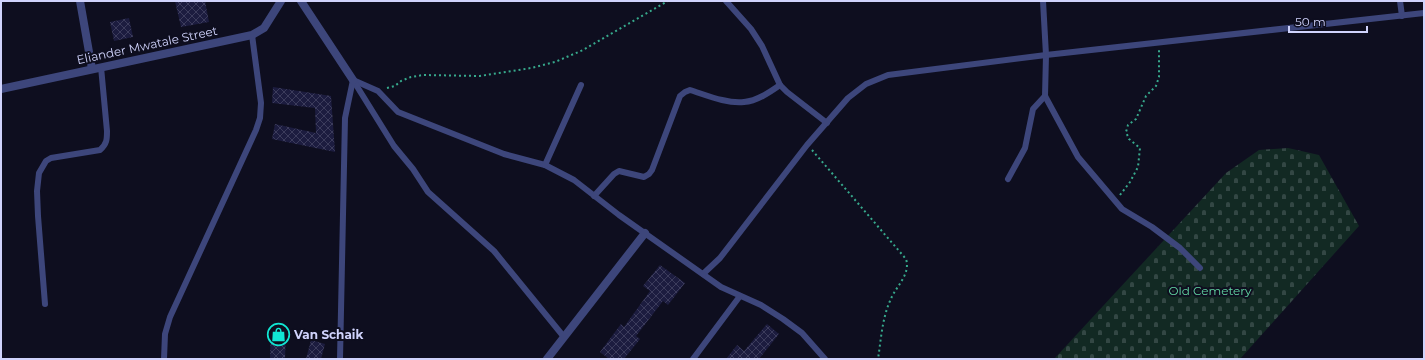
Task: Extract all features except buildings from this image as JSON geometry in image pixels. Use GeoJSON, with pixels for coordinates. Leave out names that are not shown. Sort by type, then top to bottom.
{"type":"FeatureCollection","features":[{"type":"Feature","properties":{"kind":"street"},"geometry":{"type":"LineString","coordinates":[[80,1],[97,68]]}},
{"type":"Feature","properties":{"kind":"street","name":"Eliander Mwatale Street"},"geometry":{"type":"LineString","coordinates":[[1,89],[252,35],[264,28],[281,1]]}},
{"type":"Feature","properties":{"kind":"street"},"geometry":{"type":"LineString","coordinates":[[301,1],[353,80]]}},
{"type":"Feature","properties":{"kind":"street"},"geometry":{"type":"LineString","coordinates":[[547,359],[645,233]]}},
{"type":"Feature","properties":{"kind":"lane"},"geometry":{"type":"LineString","coordinates":[[726,1],[751,29],[762,46],[780,85],[827,123]]}},
{"type":"Feature","properties":{"kind":"lane"},"geometry":{"type":"LineString","coordinates":[[1042,1],[1046,55],[1045,96],[1078,157],[1122,208],[1152,226],[1180,248],[1200,268]]}},
{"type":"Feature","properties":{"kind":"lane"},"geometry":{"type":"LineString","coordinates":[[1400,1],[1402,16]]}},
{"type":"Feature","properties":{"kind":"lane"},"geometry":{"type":"LineString","coordinates":[[703,274],[720,258],[807,145],[848,98],[866,84],[888,75],[1046,55],[1424,13]]}},
{"type":"Feature","properties":{"kind":"lane"},"geometry":{"type":"LineString","coordinates":[[164,359],[165,334],[170,317],[253,137],[260,118],[261,103],[252,35]]}},
{"type":"Feature","properties":{"kind":"lane"},"geometry":{"type":"LineString","coordinates":[[46,304],[38,216],[37,191],[39,173],[46,161],[51,158],[100,150],[104,146],[107,140],[107,131],[97,68]]}},
{"type":"Feature","properties":{"kind":"lane"},"geometry":{"type":"LineString","coordinates":[[353,80],[378,91],[398,112],[504,154],[545,165],[574,180],[645,233],[721,286],[783,318],[802,333],[825,359]]}},
{"type":"Feature","properties":{"kind":"lane"},"geometry":{"type":"LineString","coordinates":[[353,80],[394,146],[413,169],[428,192],[494,251],[564,337]]}},
{"type":"Feature","properties":{"kind":"lane"},"geometry":{"type":"LineString","coordinates":[[340,359],[345,118],[353,80]]}},
{"type":"Feature","properties":{"kind":"lane"},"geometry":{"type":"LineString","coordinates":[[545,165],[581,85]]}},
{"type":"Feature","properties":{"kind":"lane"},"geometry":{"type":"LineString","coordinates":[[594,196],[614,174],[619,171],[644,177],[649,174],[652,170],[680,96],[685,92],[690,90],[730,102],[746,102],[765,96],[780,85]]}},
{"type":"Feature","properties":{"kind":"lane"},"geometry":{"type":"LineString","coordinates":[[1008,179],[1025,148],[1033,110],[1045,96]]}},
{"type":"Feature","properties":{"kind":"lane"},"geometry":{"type":"LineString","coordinates":[[693,359],[740,296]]}},
{"type":"Feature","properties":{"kind":"path"},"geometry":{"type":"LineString","coordinates":[[378,91],[395,86],[401,81],[417,76],[480,76],[531,68],[555,62],[584,50],[668,1]]}},
{"type":"Feature","properties":{"kind":"path"},"geometry":{"type":"LineString","coordinates":[[1116,201],[1130,182],[1138,167],[1140,148],[1129,139],[1126,132],[1128,125],[1136,119],[1146,96],[1156,86],[1159,78],[1159,43]]}},
{"type":"Feature","properties":{"kind":"path"},"geometry":{"type":"LineString","coordinates":[[807,145],[906,259],[908,265],[907,270],[894,292],[886,312],[878,359]]}},
{"type":"Feature","properties":{"kind":"green space","name":"Old Cemetery"},"geometry":{"type":"Polygon","coordinates":[[[1288,148],[1319,155],[1359,226],[1240,359],[1054,359],[1226,173],[1259,150],[1288,148]]]}},
{"type":"Feature","properties":{"kind":"place","name":"Van Schaik"},"geometry":{"type":"Point","coordinates":[278,334]}}]}
